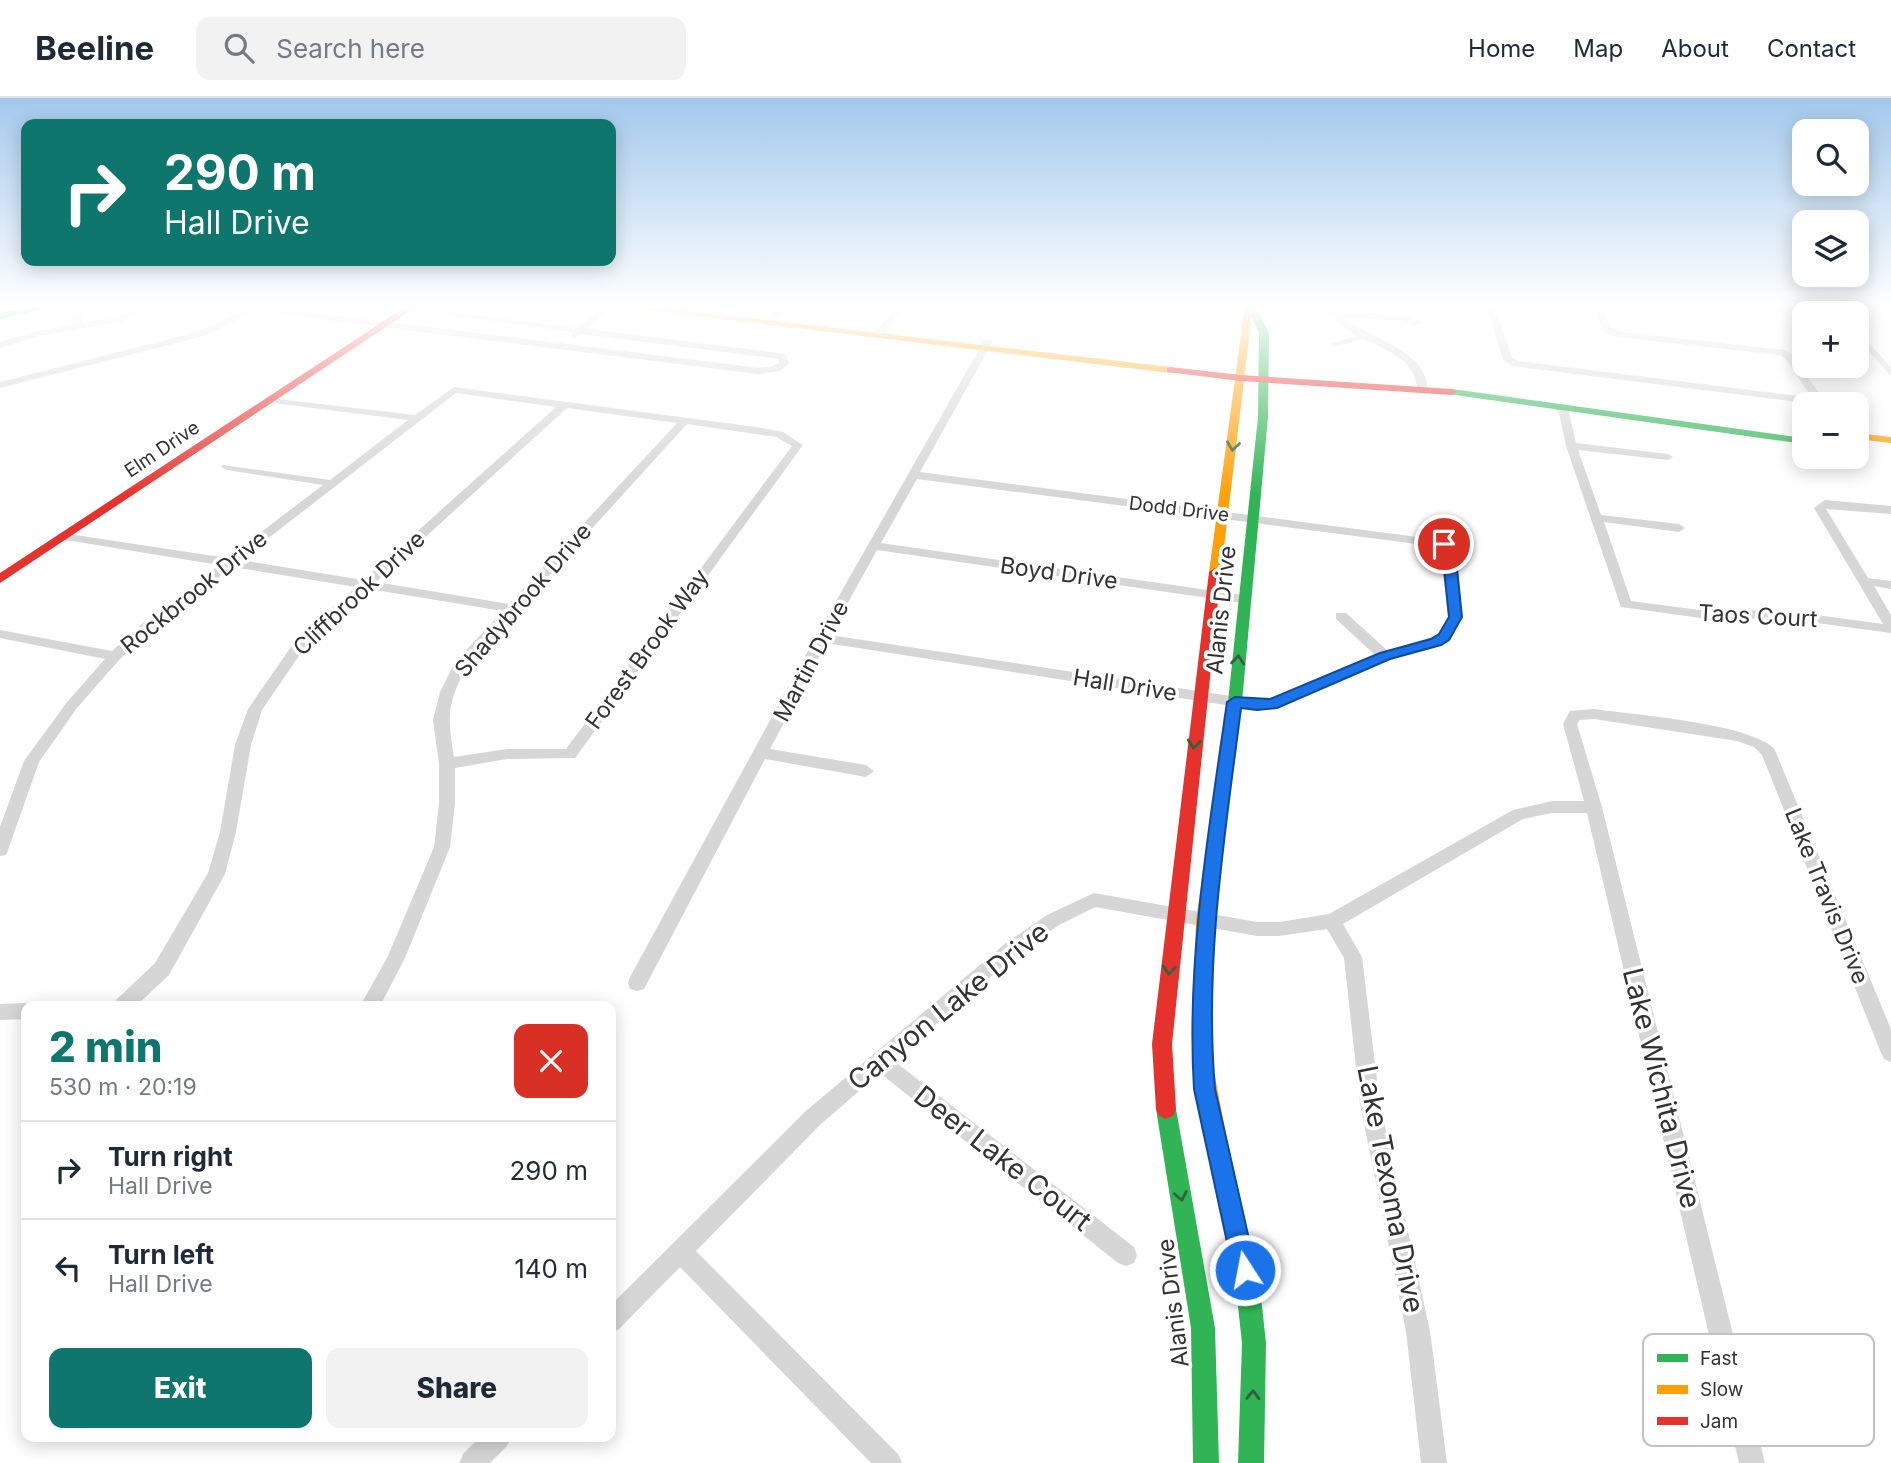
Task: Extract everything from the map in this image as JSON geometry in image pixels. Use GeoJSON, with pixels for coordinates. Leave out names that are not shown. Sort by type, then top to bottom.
{"type":"FeatureCollection","features":[{"type":"Feature","properties":{"kind":"main road","name":"Elm Drive"},"geometry":{"type":"LineString","coordinates":[[0,579],[320,369]]}},
{"type":"Feature","properties":{"kind":"main road"},"geometry":{"type":"LineString","coordinates":[[1202,369],[1422,386],[1792,428]]}},
{"type":"Feature","properties":{"kind":"main road","name":"Alanis Drive"},"geometry":{"type":"LineString","coordinates":[[1206,1463],[1203,1328],[1167,1120],[1162,1044],[1199,696],[1242,369]]}},
{"type":"Feature","properties":{"kind":"main road","name":"Alanis Drive"},"geometry":{"type":"LineString","coordinates":[[1251,1463],[1254,1343],[1248,1289],[1205,1089],[1202,1061],[1205,920],[1235,702],[1264,369]]}},
{"type":"Feature","properties":{"kind":"main road"},"geometry":{"type":"LineString","coordinates":[[1555,402],[1792,439]]}},
{"type":"Feature","properties":{"kind":"main road"},"geometry":{"type":"LineString","coordinates":[[1869,437],[1891,440]]}},
{"type":"Feature","properties":{"kind":"main road"},"geometry":{"type":"LineString","coordinates":[[1869,448],[1891,451]]}},
{"type":"Feature","properties":{"kind":"street"},"geometry":{"type":"LineString","coordinates":[[0,385],[64,369]]}},
{"type":"Feature","properties":{"kind":"street"},"geometry":{"type":"LineString","coordinates":[[741,369],[759,371],[775,369]]}},
{"type":"Feature","properties":{"kind":"street","name":"Martin Drive"},"geometry":{"type":"LineString","coordinates":[[636,983],[822,638],[915,475],[953,399],[972,369]]}},
{"type":"Feature","properties":{"kind":"street"},"geometry":{"type":"LineString","coordinates":[[1417,369],[1422,386]]}},
{"type":"Feature","properties":{"kind":"street"},"geometry":{"type":"LineString","coordinates":[[1559,369],[1811,400],[1816,395],[1797,369]]}},
{"type":"Feature","properties":{"kind":"street","name":"Rockbrook Drive"},"geometry":{"type":"LineString","coordinates":[[0,850],[32,761],[72,705],[115,656],[150,624],[454,390],[565,404]]}},
{"type":"Feature","properties":{"kind":"street"},"geometry":{"type":"LineString","coordinates":[[273,400],[416,418]]}},
{"type":"Feature","properties":{"kind":"street"},"geometry":{"type":"LineString","coordinates":[[1555,402],[1554,410],[1565,426],[1596,518],[1679,528]]}},
{"type":"Feature","properties":{"kind":"street"},"geometry":{"type":"LineString","coordinates":[[565,404],[685,420]]}},
{"type":"Feature","properties":{"kind":"street","name":"Cliffbrook Drive"},"geometry":{"type":"LineString","coordinates":[[129,1001],[162,969],[216,874],[228,832],[243,745],[255,709],[300,644],[565,404]]}},
{"type":"Feature","properties":{"kind":"street","name":"Forest Brook Way"},"geometry":{"type":"LineString","coordinates":[[447,764],[507,754],[570,754],[798,445],[779,434],[685,420]]}},
{"type":"Feature","properties":{"kind":"street","name":"Shadybrook Drive"},"geometry":{"type":"LineString","coordinates":[[373,1001],[396,958],[442,847],[447,803],[447,764],[440,720],[447,692],[460,665],[685,420]]}},
{"type":"Feature","properties":{"kind":"street"},"geometry":{"type":"LineString","coordinates":[[1571,446],[1668,457]]}},
{"type":"Feature","properties":{"kind":"street"},"geometry":{"type":"LineString","coordinates":[[227,467],[329,484]]}},
{"type":"Feature","properties":{"kind":"street","name":"Dodd Drive"},"geometry":{"type":"LineString","coordinates":[[915,475],[1444,544]]}},
{"type":"Feature","properties":{"kind":"street"},"geometry":{"type":"LineString","coordinates":[[1891,510],[1825,504],[1821,508],[1824,518],[1891,627]]}},
{"type":"Feature","properties":{"kind":"street","name":"Taos Court"},"geometry":{"type":"LineString","coordinates":[[1596,518],[1626,604],[1722,617],[1772,613],[1891,627]]}},
{"type":"Feature","properties":{"kind":"street"},"geometry":{"type":"LineString","coordinates":[[66,536],[511,608]]}},
{"type":"Feature","properties":{"kind":"street","name":"Hall Drive"},"geometry":{"type":"LineString","coordinates":[[822,638],[1235,702],[1272,704],[1385,656],[1436,642],[1451,628],[1455,617],[1448,549],[1444,544]]}},
{"type":"Feature","properties":{"kind":"street","name":"Boyd Drive"},"geometry":{"type":"LineString","coordinates":[[874,545],[1243,599]]}},
{"type":"Feature","properties":{"kind":"street"},"geometry":{"type":"LineString","coordinates":[[1864,581],[1891,585]]}},
{"type":"Feature","properties":{"kind":"street"},"geometry":{"type":"LineString","coordinates":[[1341,616],[1385,656]]}},
{"type":"Feature","properties":{"kind":"street"},"geometry":{"type":"LineString","coordinates":[[0,634],[115,656]]}},
{"type":"Feature","properties":{"kind":"street","name":"Lake Wichita Drive"},"geometry":{"type":"LineString","coordinates":[[1721,1334],[1594,807],[1570,724],[1575,715],[1607,716],[1739,736],[1759,743]]}},
{"type":"Feature","properties":{"kind":"street","name":"Lake Travis Drive"},"geometry":{"type":"LineString","coordinates":[[1759,743],[1769,752],[1891,1053]]}},
{"type":"Feature","properties":{"kind":"street"},"geometry":{"type":"LineString","coordinates":[[761,753],[866,771]]}},
{"type":"Feature","properties":{"kind":"street","name":"Canyon Lake Drive"},"geometry":{"type":"LineString","coordinates":[[616,1316],[814,1117],[1012,948],[1053,920],[1094,900],[1174,916],[1279,929],[1332,921],[1519,814],[1552,807],[1594,807]]}},
{"type":"Feature","properties":{"kind":"street","name":"Lake Texoma Drive"},"geometry":{"type":"LineString","coordinates":[[1332,921],[1353,957],[1370,1104],[1418,1331],[1434,1463]]}},
{"type":"Feature","properties":{"kind":"street"},"geometry":{"type":"LineString","coordinates":[[0,1012],[21,1011]]}},
{"type":"Feature","properties":{"kind":"street","name":"Deer Lake Court"},"geometry":{"type":"LineString","coordinates":[[879,1061],[1126,1255]]}},
{"type":"Feature","properties":{"kind":"street"},"geometry":{"type":"LineString","coordinates":[[680,1251],[889,1463]]}},
{"type":"Feature","properties":{"kind":"street"},"geometry":{"type":"LineString","coordinates":[[472,1463],[493,1442]]}},
{"type":"Feature","properties":{"kind":"traffic: fast"},"geometry":{"type":"LineString","coordinates":[[1220,811],[1235,702],[1263,417],[1264,369]]}},
{"type":"Feature","properties":{"kind":"traffic: fast"},"geometry":{"type":"LineString","coordinates":[[1452,392],[1792,439]]}},
{"type":"Feature","properties":{"kind":"traffic: fast"},"geometry":{"type":"LineString","coordinates":[[1166,1109],[1203,1328],[1206,1463]]}},
{"type":"Feature","properties":{"kind":"traffic: fast"},"geometry":{"type":"LineString","coordinates":[[1216,1139],[1248,1288],[1254,1343],[1251,1463]]}},
{"type":"Feature","properties":{"kind":"traffic: slow"},"geometry":{"type":"LineString","coordinates":[[1159,369],[1170,370]]}},
{"type":"Feature","properties":{"kind":"traffic: slow"},"geometry":{"type":"LineString","coordinates":[[1215,572],[1241,369]]}},
{"type":"Feature","properties":{"kind":"traffic: slow"},"geometry":{"type":"LineString","coordinates":[[1869,437],[1891,440]]}},
{"type":"Feature","properties":{"kind":"traffic: slow"},"geometry":{"type":"LineString","coordinates":[[1216,1139],[1202,1061],[1205,920],[1220,811]]}},
{"type":"Feature","properties":{"kind":"traffic: jam"},"geometry":{"type":"LineString","coordinates":[[0,579],[319,369]]}},
{"type":"Feature","properties":{"kind":"traffic: jam"},"geometry":{"type":"LineString","coordinates":[[1170,370],[1241,378],[1452,392]]}},
{"type":"Feature","properties":{"kind":"traffic: jam"},"geometry":{"type":"LineString","coordinates":[[1166,1109],[1162,1044],[1215,572]]}},
{"type":"Feature","properties":{"kind":"route"},"geometry":{"type":"LineString","coordinates":[[1245,1270],[1205,1089],[1202,1061],[1205,920],[1235,702],[1272,704],[1385,656],[1445,637],[1455,617],[1448,549],[1444,544]]}}]}
